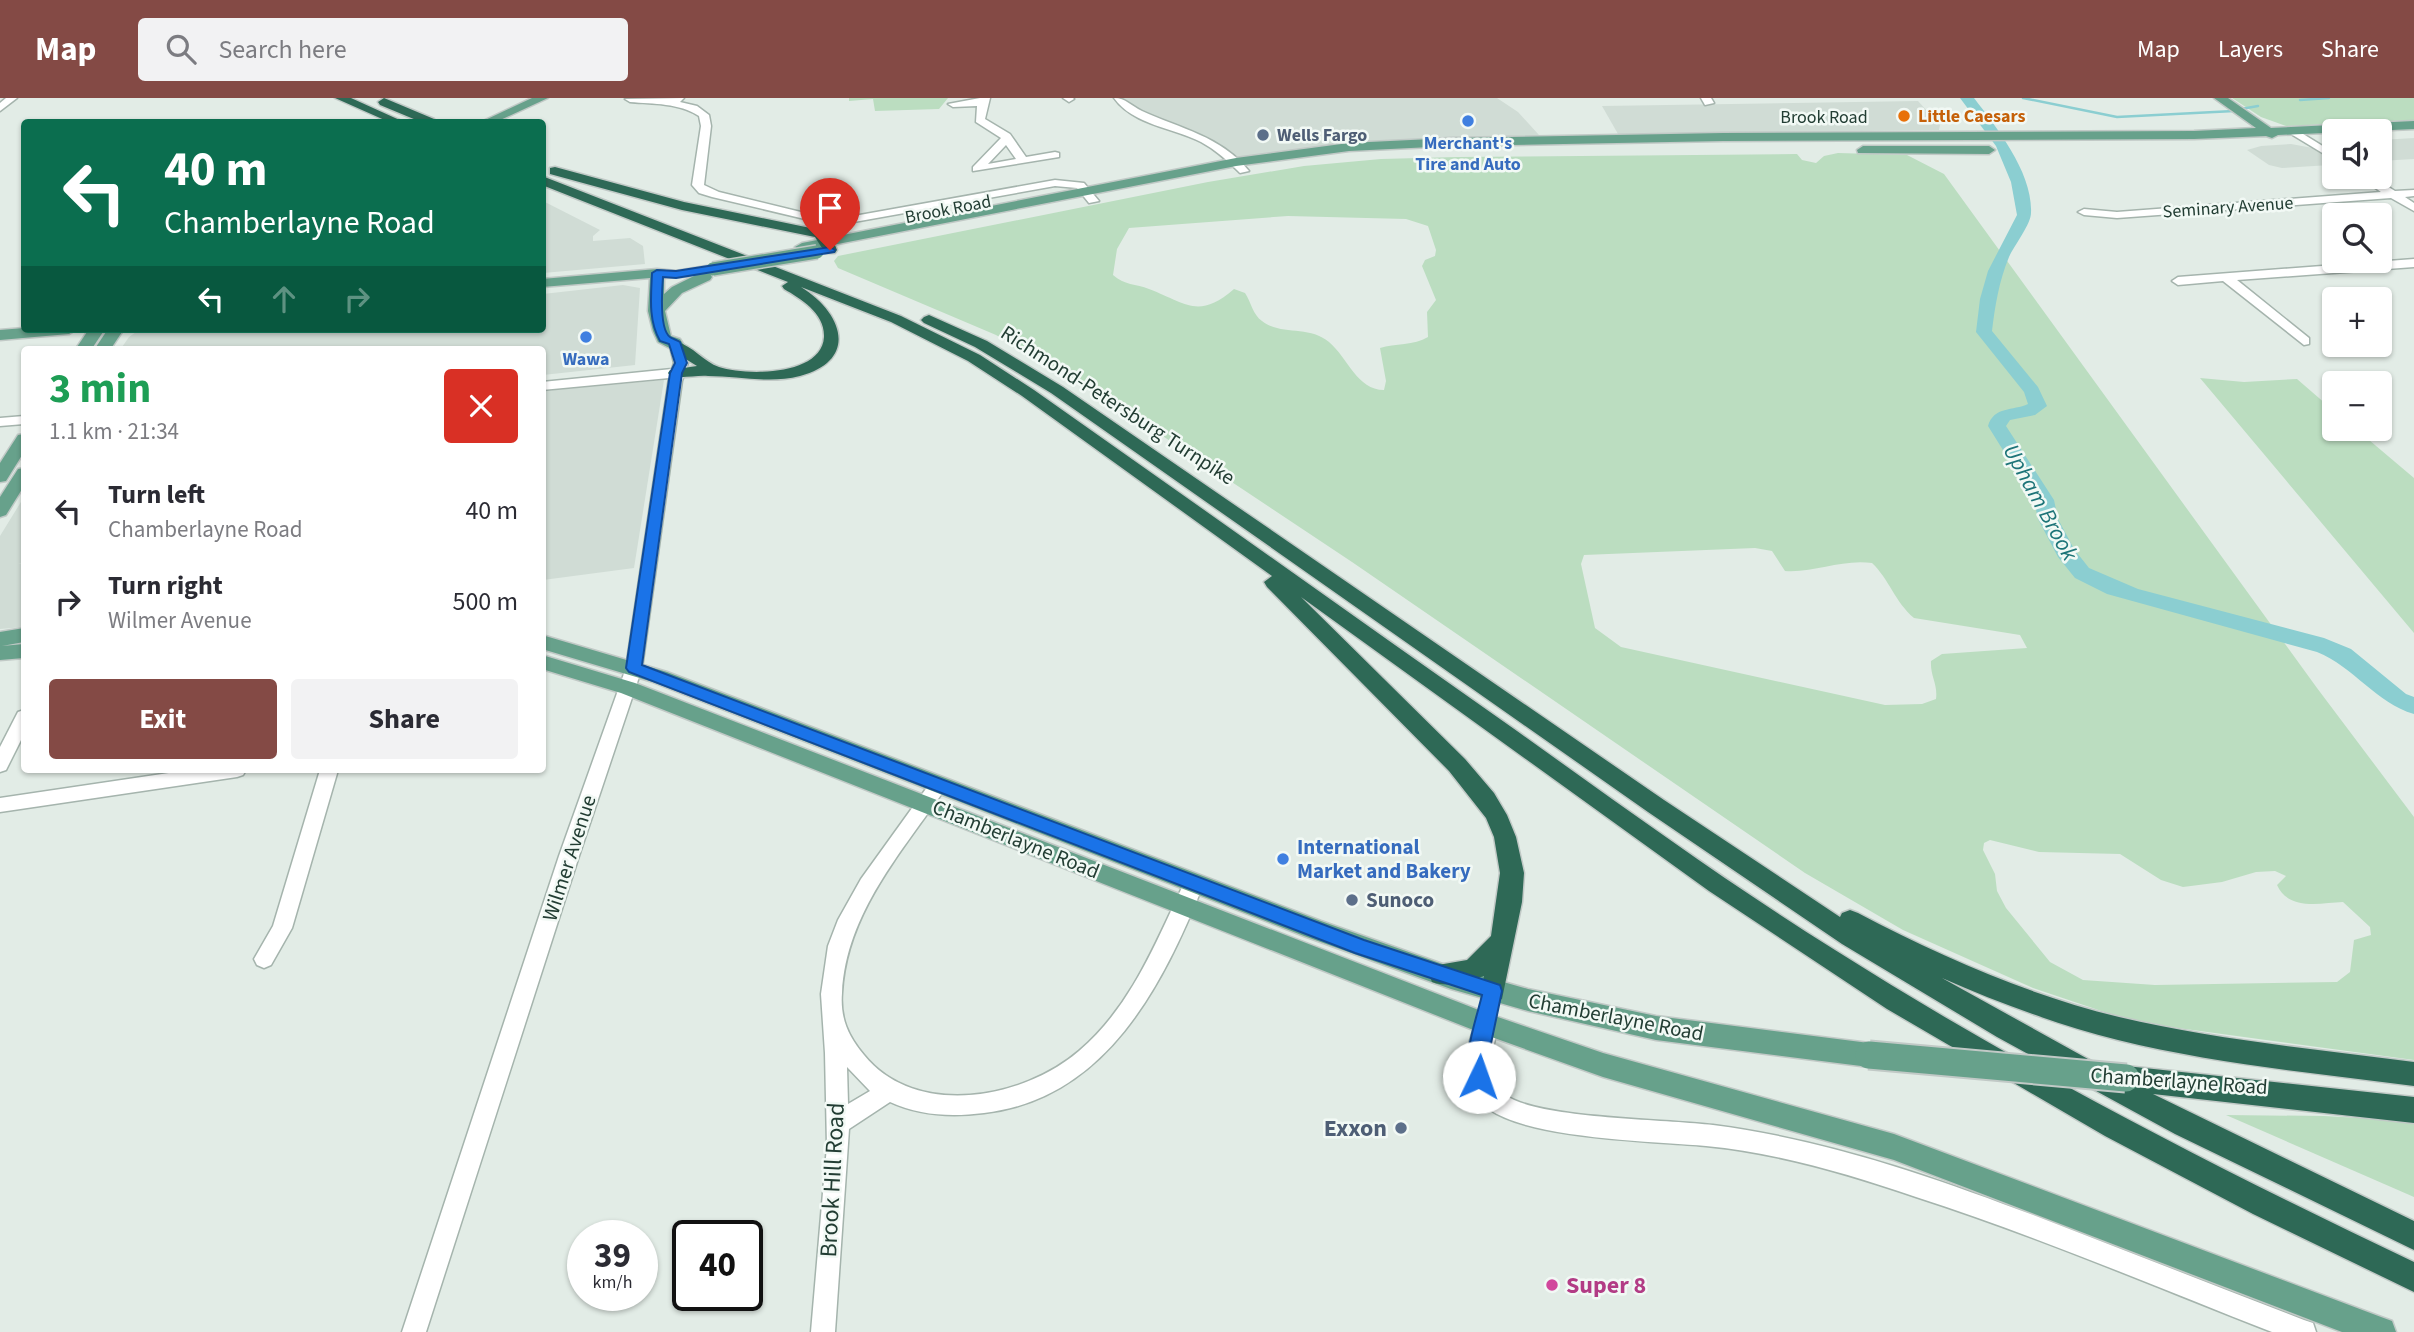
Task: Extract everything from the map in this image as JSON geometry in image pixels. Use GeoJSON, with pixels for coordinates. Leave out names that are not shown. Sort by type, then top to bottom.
{"type":"FeatureCollection","features":[{"type":"Feature","properties":{"kind":"highway"},"geometry":{"type":"LineString","coordinates":[[341,98],[391,119]]}},
{"type":"Feature","properties":{"kind":"highway"},"geometry":{"type":"LineString","coordinates":[[375,98],[423,119]]}},
{"type":"Feature","properties":{"kind":"highway"},"geometry":{"type":"LineString","coordinates":[[547,172],[682,206],[820,234],[820,249]]}},
{"type":"Feature","properties":{"kind":"highway","name":"Richmond-Petersburg Turnpike"},"geometry":{"type":"LineString","coordinates":[[547,172],[759,265],[896,319],[974,358],[1200,514]]}},
{"type":"Feature","properties":{"kind":"highway","name":"Richmond-Petersburg Turnpike"},"geometry":{"type":"LineString","coordinates":[[547,172],[885,300],[958,332],[1003,357],[1198,486],[1616,779]]}},
{"type":"Feature","properties":{"kind":"highway"},"geometry":{"type":"LineString","coordinates":[[676,373],[717,371],[749,377],[790,373],[814,363],[830,347],[833,331],[826,315],[809,299],[771,277],[759,265]]}},
{"type":"Feature","properties":{"kind":"highway"},"geometry":{"type":"LineString","coordinates":[[670,343],[717,371]]}},
{"type":"Feature","properties":{"kind":"highway"},"geometry":{"type":"LineString","coordinates":[[1200,514],[1300,606],[1457,765],[1486,799],[1505,837],[1512,873],[1493,991]]}},
{"type":"Feature","properties":{"kind":"highway"},"geometry":{"type":"LineString","coordinates":[[1200,514],[1700,872],[1865,982],[1980,1052],[2100,1119],[2293,1219],[2414,1277]]}},
{"type":"Feature","properties":{"kind":"highway"},"geometry":{"type":"LineString","coordinates":[[1616,779],[1722,839],[1870,932],[1989,987],[2085,1019],[2156,1036],[2414,1074]]}},
{"type":"Feature","properties":{"kind":"highway"},"geometry":{"type":"LineString","coordinates":[[1616,779],[1851,937],[1985,1017],[2185,1125],[2414,1236]]}},
{"type":"Feature","properties":{"kind":"highway"},"geometry":{"type":"LineString","coordinates":[[1441,974],[1469,972],[1480,967],[1503,938]]}},
{"type":"Feature","properties":{"kind":"highway"},"geometry":{"type":"LineString","coordinates":[[2126,1078],[2414,1110]]}},
{"type":"Feature","properties":{"kind":"main road"},"geometry":{"type":"LineString","coordinates":[[494,119],[542,98]]}},
{"type":"Feature","properties":{"kind":"main road"},"geometry":{"type":"LineString","coordinates":[[509,119],[557,98]]}},
{"type":"Feature","properties":{"kind":"main road"},"geometry":{"type":"LineString","coordinates":[[2231,106],[2275,136]]}},
{"type":"Feature","properties":{"kind":"main road","name":"Brook Road"},"geometry":{"type":"LineString","coordinates":[[1240,167],[1392,155],[1740,149],[2020,150],[2136,147],[2414,127]]}},
{"type":"Feature","properties":{"kind":"main road","name":"Brook Road"},"geometry":{"type":"LineString","coordinates":[[2392,130],[2414,127]]}},
{"type":"Feature","properties":{"kind":"main road","name":"Brook Road"},"geometry":{"type":"LineString","coordinates":[[2299,134],[2322,135]]}},
{"type":"Feature","properties":{"kind":"main road","name":"Brook Road"},"geometry":{"type":"LineString","coordinates":[[546,283],[657,273],[676,275],[1323,150],[1429,143],[1985,136],[2275,136]]}},
{"type":"Feature","properties":{"kind":"main road","name":"Brook Road"},"geometry":{"type":"LineString","coordinates":[[820,249],[865,244],[1089,196]]}},
{"type":"Feature","properties":{"kind":"main road"},"geometry":{"type":"LineString","coordinates":[[656,311],[684,286],[711,269],[820,249]]}},
{"type":"Feature","properties":{"kind":"main road","name":"Wilmer Avenue"},"geometry":{"type":"LineString","coordinates":[[657,273],[656,311],[670,343]]}},
{"type":"Feature","properties":{"kind":"main road"},"geometry":{"type":"LineString","coordinates":[[0,327],[21,325]]}},
{"type":"Feature","properties":{"kind":"main road"},"geometry":{"type":"LineString","coordinates":[[0,335],[23,333]]}},
{"type":"Feature","properties":{"kind":"main road"},"geometry":{"type":"LineString","coordinates":[[0,477],[21,444]]}},
{"type":"Feature","properties":{"kind":"main road"},"geometry":{"type":"LineString","coordinates":[[0,512],[21,477]]}},
{"type":"Feature","properties":{"kind":"main road"},"geometry":{"type":"LineString","coordinates":[[0,639],[21,636]]}},
{"type":"Feature","properties":{"kind":"main road","name":"Chamberlayne Road"},"geometry":{"type":"LineString","coordinates":[[546,644],[932,794],[1194,883],[1493,991],[1656,1028],[1869,1055],[2126,1078]]}},
{"type":"Feature","properties":{"kind":"main road"},"geometry":{"type":"LineString","coordinates":[[0,653],[21,650]]}},
{"type":"Feature","properties":{"kind":"main road","name":"Chamberlayne Road"},"geometry":{"type":"LineString","coordinates":[[546,663],[631,678]]}},
{"type":"Feature","properties":{"kind":"main road","name":"Chamberlayne Road"},"geometry":{"type":"LineString","coordinates":[[932,794],[1185,906],[1486,1024],[1660,1082],[1834,1128],[1894,1147],[2381,1332]]}},
{"type":"Feature","properties":{"kind":"main road"},"geometry":{"type":"LineString","coordinates":[[1486,1024],[1493,991]]}},
{"type":"Feature","properties":{"kind":"main road","name":"Chamberlayne Road"},"geometry":{"type":"LineString","coordinates":[[2186,1083],[2414,1100]]}},
{"type":"Feature","properties":{"kind":"street"},"geometry":{"type":"LineString","coordinates":[[0,108],[12,98]]}},
{"type":"Feature","properties":{"kind":"street"},"geometry":{"type":"LineString","coordinates":[[1119,98],[1135,112],[1212,141],[1240,167]]}},
{"type":"Feature","properties":{"kind":"street"},"geometry":{"type":"LineString","coordinates":[[630,99],[676,100],[704,115],[699,188],[716,195],[808,217],[871,217],[1055,183],[1080,185],[1089,196]]}},
{"type":"Feature","properties":{"kind":"street"},"geometry":{"type":"LineString","coordinates":[[953,104],[984,100],[980,120],[1007,138],[1023,161]]}},
{"type":"Feature","properties":{"kind":"street"},"geometry":{"type":"LineString","coordinates":[[2299,134],[2322,149]]}},
{"type":"Feature","properties":{"kind":"street"},"geometry":{"type":"LineString","coordinates":[[976,185],[977,169],[1007,138]]}},
{"type":"Feature","properties":{"kind":"street"},"geometry":{"type":"LineString","coordinates":[[977,169],[1055,155]]}},
{"type":"Feature","properties":{"kind":"street"},"geometry":{"type":"LineString","coordinates":[[2384,189],[2414,208]]}},
{"type":"Feature","properties":{"kind":"street","name":"Seminary Avenue"},"geometry":{"type":"LineString","coordinates":[[2084,212],[2117,215],[2414,194]]}},
{"type":"Feature","properties":{"kind":"street"},"geometry":{"type":"LineString","coordinates":[[2178,281],[2414,263]]}},
{"type":"Feature","properties":{"kind":"street"},"geometry":{"type":"LineString","coordinates":[[2225,277],[2304,341]]}},
{"type":"Feature","properties":{"kind":"street","name":"Wilmer Avenue"},"geometry":{"type":"LineString","coordinates":[[414,1332],[569,856],[631,678],[676,373],[671,356],[663,346],[670,343]]}},
{"type":"Feature","properties":{"kind":"street"},"geometry":{"type":"LineString","coordinates":[[546,386],[676,373]]}},
{"type":"Feature","properties":{"kind":"street"},"geometry":{"type":"LineString","coordinates":[[0,422],[21,420]]}},
{"type":"Feature","properties":{"kind":"street"},"geometry":{"type":"LineString","coordinates":[[2,758],[21,723]]}},
{"type":"Feature","properties":{"kind":"street"},"geometry":{"type":"LineString","coordinates":[[0,805],[217,773]]}},
{"type":"Feature","properties":{"kind":"street"},"geometry":{"type":"LineString","coordinates":[[264,959],[282,928],[328,773]]}},
{"type":"Feature","properties":{"kind":"street","name":"Brook Hill Road"},"geometry":{"type":"LineString","coordinates":[[822,1332],[838,1146],[833,970],[845,926],[868,885],[932,794]]}},
{"type":"Feature","properties":{"kind":"street"},"geometry":{"type":"LineString","coordinates":[[834,1028],[859,1065],[889,1091],[907,1099],[937,1105],[983,1102],[1011,1097],[1046,1085],[1082,1062],[1105,1040],[1130,1009],[1185,906],[1194,883]]}},
{"type":"Feature","properties":{"kind":"street"},"geometry":{"type":"LineString","coordinates":[[1486,1024],[1478,1062],[1482,1084],[1495,1101],[1524,1116],[1546,1121],[1713,1136],[1789,1149],[1854,1165],[1975,1204],[2304,1332]]}},
{"type":"Feature","properties":{"kind":"street"},"geometry":{"type":"LineString","coordinates":[[838,1123],[889,1091]]}},
{"type":"Feature","properties":{"kind":"shaded area"},"geometry":{"type":"Polygon","coordinates":[[[1119,98],[1497,98],[1518,112],[1539,135],[1537,141],[1426,142],[1234,161],[1219,146],[1143,116],[1119,98]]]}},
{"type":"Feature","properties":{"kind":"shaded area"},"geometry":{"type":"Polygon","coordinates":[[[1918,101],[1940,125],[1939,130],[1618,134],[1602,106],[1918,101]]]}},
{"type":"Feature","properties":{"kind":"shaded area"},"geometry":{"type":"Polygon","coordinates":[[[2414,138],[2414,159],[2392,160],[2392,139],[2414,138]]]}},
{"type":"Feature","properties":{"kind":"shaded area"},"geometry":{"type":"Polygon","coordinates":[[[2291,144],[2313,148],[2322,154],[2322,166],[2282,168],[2269,165],[2247,150],[2291,144]]]}},
{"type":"Feature","properties":{"kind":"shaded area"},"geometry":{"type":"Polygon","coordinates":[[[546,203],[600,230],[593,236],[593,241],[630,238],[643,246],[645,264],[546,273],[546,203]]]}},
{"type":"Feature","properties":{"kind":"shaded area"},"geometry":{"type":"Polygon","coordinates":[[[623,285],[640,288],[635,365],[546,375],[546,346],[123,346],[135,333],[546,333],[546,294],[623,285]]]}},
{"type":"Feature","properties":{"kind":"shaded area"},"geometry":{"type":"Polygon","coordinates":[[[664,380],[634,568],[546,580],[546,391],[664,380]]]}},
{"type":"Feature","properties":{"kind":"shaded area"},"geometry":{"type":"Polygon","coordinates":[[[21,502],[21,564],[18,564],[21,564],[21,627],[0,629],[0,536],[21,502]]]}},
{"type":"Feature","properties":{"kind":"green space"},"geometry":{"type":"Polygon","coordinates":[[[849,98],[948,98],[939,109],[875,111],[873,99],[849,101],[849,98]]]}},
{"type":"Feature","properties":{"kind":"green space"},"geometry":{"type":"Polygon","coordinates":[[[2232,98],[2414,98],[2414,120],[2322,119],[2322,124],[2286,126],[2261,117],[2232,98]]]}},
{"type":"Feature","properties":{"kind":"green space"},"geometry":{"type":"Polygon","coordinates":[[[1838,153],[1907,155],[1944,174],[2317,688],[2414,817],[2414,1060],[2134,1022],[2033,988],[1903,930],[1805,873],[1352,562],[1092,389],[996,335],[838,268],[834,261],[838,256],[1208,182],[1304,166],[1381,159],[1457,157],[1797,154],[1802,160],[1816,163],[1824,156],[1838,153]],[[1288,216],[1129,228],[1117,249],[1113,275],[1126,283],[1192,306],[1211,304],[1234,289],[1245,293],[1254,312],[1262,321],[1270,326],[1321,337],[1336,349],[1367,385],[1384,390],[1386,381],[1380,348],[1417,342],[1428,337],[1427,312],[1436,300],[1422,266],[1425,260],[1435,256],[1436,250],[1428,226],[1406,219],[1288,216]],[[1755,548],[1584,555],[1581,564],[1595,628],[1621,647],[1885,705],[1922,704],[1936,699],[1931,661],[1942,654],[2027,648],[2020,635],[1914,618],[1872,563],[1785,571],[1772,551],[1755,548]],[[1990,840],[1984,843],[1983,850],[1995,874],[1997,891],[2006,908],[2050,962],[2083,980],[2155,985],[2337,982],[2350,972],[2354,940],[2371,935],[2370,927],[2343,902],[2306,904],[2289,899],[2277,885],[2286,876],[2275,871],[2256,872],[2222,882],[2183,887],[2161,880],[2120,854],[2039,852],[1990,840]]]}},
{"type":"Feature","properties":{"kind":"green space"},"geometry":{"type":"Polygon","coordinates":[[[2200,378],[2244,382],[2297,379],[2322,401],[2322,441],[2370,441],[2414,478],[2414,633],[2200,378]]]}},
{"type":"Feature","properties":{"kind":"green space"},"geometry":{"type":"Polygon","coordinates":[[[2226,1115],[2324,1116],[2414,1121],[2414,1197],[2226,1115]]]}},
{"type":"Feature","properties":{"kind":"waterway","name":"Upham Brook"},"geometry":{"type":"LineString","coordinates":[[1967,98],[2003,145],[2018,182],[2024,215],[1996,271],[1988,299],[1984,332],[2032,391],[2038,406],[2029,411],[2004,416],[1999,419],[1997,426],[2044,500],[2048,519],[2065,552],[2082,573],[2114,589],[2324,646],[2343,654],[2398,700],[2414,706]]}},
{"type":"Feature","properties":{"kind":"waterway"},"geometry":{"type":"LineString","coordinates":[[2023,98],[2117,117],[2234,111]]}},
{"type":"Feature","properties":{"kind":"waterway"},"geometry":{"type":"LineString","coordinates":[[2300,100],[2329,98]]}},
{"type":"Feature","properties":{"kind":"waterway"},"geometry":{"type":"LineString","coordinates":[[2241,109],[2258,106]]}},
{"type":"Feature","properties":{"kind":"place","name":"Little Caesars"},"geometry":{"type":"Point","coordinates":[1904,116]}},
{"type":"Feature","properties":{"kind":"place","name":"Merchant's Tire and Auto"},"geometry":{"type":"Point","coordinates":[1468,121]}},
{"type":"Feature","properties":{"kind":"place","name":"Wells Fargo"},"geometry":{"type":"Point","coordinates":[1263,135]}},
{"type":"Feature","properties":{"kind":"place","name":"Wawa"},"geometry":{"type":"Point","coordinates":[586,337]}},
{"type":"Feature","properties":{"kind":"place","name":"International Market and Bakery"},"geometry":{"type":"Point","coordinates":[1283,859]}},
{"type":"Feature","properties":{"kind":"place","name":"Sunoco"},"geometry":{"type":"Point","coordinates":[1352,900]}},
{"type":"Feature","properties":{"kind":"place","name":"Exxon"},"geometry":{"type":"Point","coordinates":[1401,1128]}},
{"type":"Feature","properties":{"kind":"place","name":"Super 8"},"geometry":{"type":"Point","coordinates":[1552,1285]}},
{"type":"Feature","properties":{"kind":"route"},"geometry":{"type":"LineString","coordinates":[[830,250],[676,275],[657,273],[657,318],[664,339],[674,342],[677,347],[681,363],[676,373],[650,571],[634,668],[1361,947],[1493,991],[1479,1053],[1479,1077]]}}]}
